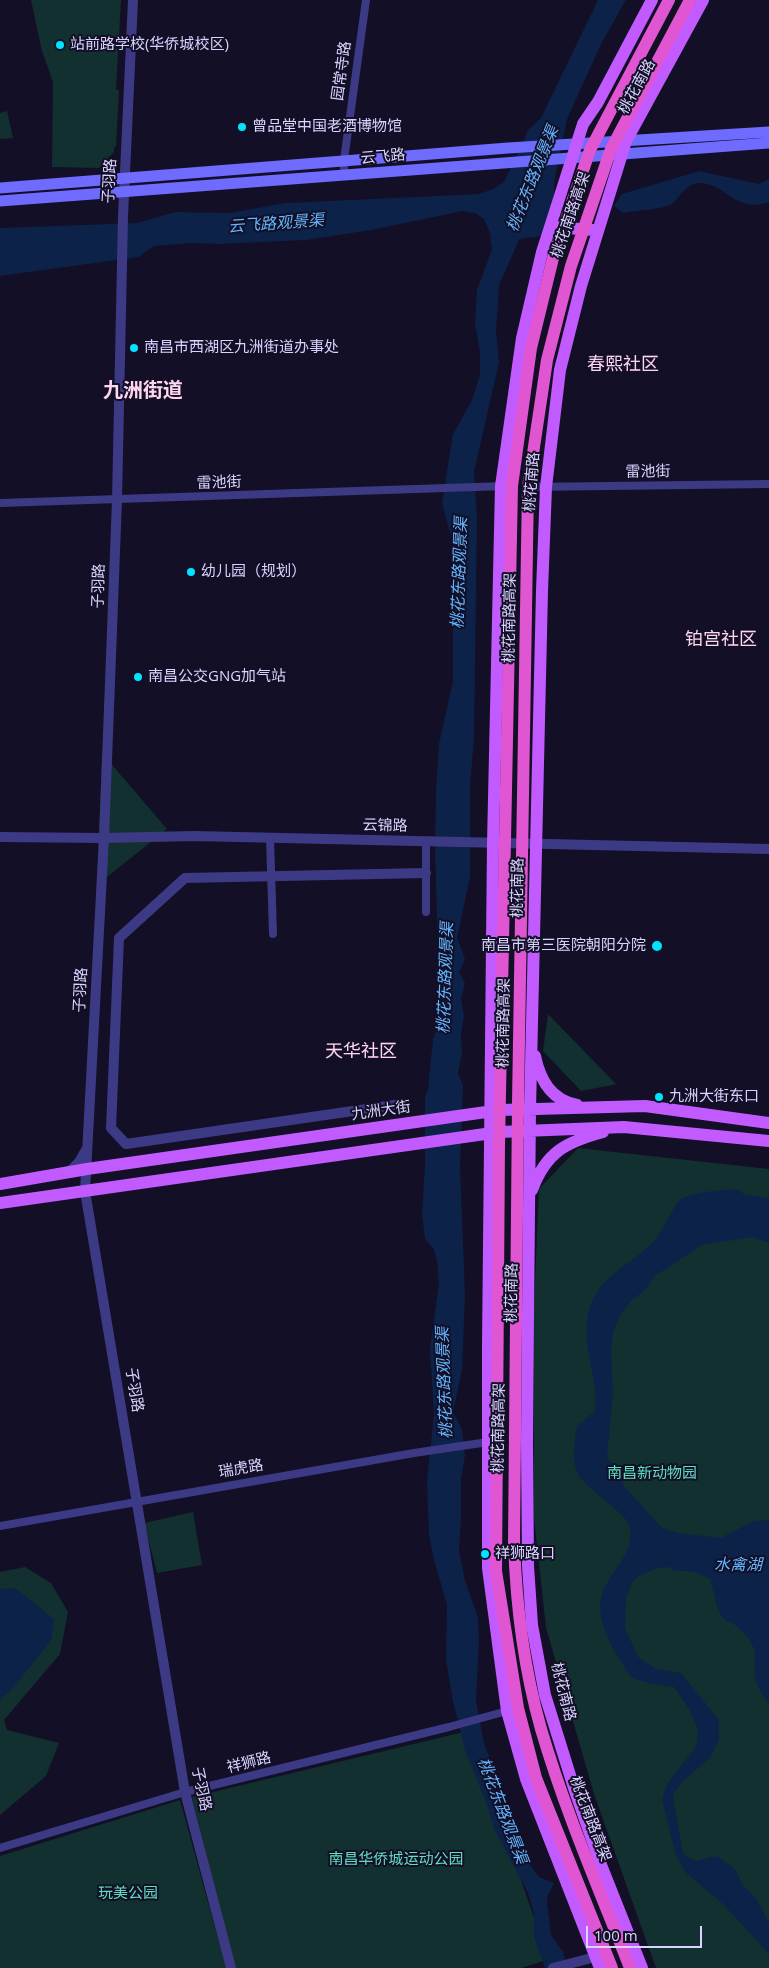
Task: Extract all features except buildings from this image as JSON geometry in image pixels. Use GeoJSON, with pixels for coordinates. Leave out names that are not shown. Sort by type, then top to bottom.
{"type":"FeatureCollection","features":[{"type":"Feature","properties":{"kind":"highway","name":"桃花南路高架"},"geometry":{"type":"LineString","coordinates":[[612,1968],[601,1960],[536,1778],[518,1708],[496,1571],[506,486],[531,348],[553,258],[590,150],[668,0]]}},
{"type":"Feature","properties":{"kind":"highway","name":"桃花南路高架"},"geometry":{"type":"LineString","coordinates":[[630,1968],[566,1804],[541,1729],[526,1658],[516,1585],[514,1542],[518,1122],[528,487],[547,360],[571,266],[611,149],[690,0]]}},
{"type":"Feature","properties":{"kind":"main road","name":"桃花南路"},"geometry":{"type":"LineString","coordinates":[[601,1960],[526,1779],[507,1711],[488,1568],[490,1079],[488,843],[506,486],[522,338],[542,252],[573,144],[583,124],[598,102],[652,0]]}},
{"type":"Feature","properties":{"kind":"main road","name":"桃花南路"},"geometry":{"type":"LineString","coordinates":[[642,1968],[574,1788],[545,1695],[532,1625],[528,1566],[527,1442],[531,1037],[546,487],[560,370],[581,286],[626,141],[704,0]]}},
{"type":"Feature","properties":{"kind":"main road"},"geometry":{"type":"LineString","coordinates":[[598,102],[643,112]]}},
{"type":"Feature","properties":{"kind":"main road","name":"云飞路"},"geometry":{"type":"LineString","coordinates":[[0,188],[508,148],[769,132]]}},
{"type":"Feature","properties":{"kind":"main road","name":"云飞路"},"geometry":{"type":"LineString","coordinates":[[0,200],[769,143]]}},
{"type":"Feature","properties":{"kind":"main road"},"geometry":{"type":"LineString","coordinates":[[550,226],[598,231]]}},
{"type":"Feature","properties":{"kind":"main road"},"geometry":{"type":"LineString","coordinates":[[531,1037],[537,1065],[544,1083],[549,1092],[561,1100],[575,1105],[645,1106]]}},
{"type":"Feature","properties":{"kind":"main road"},"geometry":{"type":"LineString","coordinates":[[465,1115],[476,1108],[481,1101],[490,1079]]}},
{"type":"Feature","properties":{"kind":"main road","name":"九洲大街"},"geometry":{"type":"LineString","coordinates":[[0,1184],[69,1172],[490,1111],[645,1106],[769,1122]]}},
{"type":"Feature","properties":{"kind":"main road"},"geometry":{"type":"LineString","coordinates":[[529,1197],[542,1166],[560,1149],[582,1138],[624,1127]]}},
{"type":"Feature","properties":{"kind":"main road"},"geometry":{"type":"LineString","coordinates":[[0,1203],[466,1136],[530,1129],[624,1127],[769,1141]]}},
{"type":"Feature","properties":{"kind":"street","name":"子羽路"},"geometry":{"type":"LineString","coordinates":[[133,0],[123,216],[117,500],[104,838],[85,1191],[185,1792],[231,1968]]}},
{"type":"Feature","properties":{"kind":"street","name":"园常寺路"},"geometry":{"type":"LineString","coordinates":[[344,175],[344,160],[366,0]]}},
{"type":"Feature","properties":{"kind":"street","name":"雷池街"},"geometry":{"type":"LineString","coordinates":[[528,487],[769,484]]}},
{"type":"Feature","properties":{"kind":"street","name":"雷池街"},"geometry":{"type":"LineString","coordinates":[[0,503],[506,486]]}},
{"type":"Feature","properties":{"kind":"street","name":"云锦路"},"geometry":{"type":"LineString","coordinates":[[0,837],[104,838],[194,836],[769,849]]}},
{"type":"Feature","properties":{"kind":"street"},"geometry":{"type":"LineString","coordinates":[[270,838],[273,934]]}},
{"type":"Feature","properties":{"kind":"street"},"geometry":{"type":"LineString","coordinates":[[426,912],[426,873],[429,842]]}},
{"type":"Feature","properties":{"kind":"street"},"geometry":{"type":"LineString","coordinates":[[401,1104],[126,1144],[111,1128],[119,938],[185,878],[426,873]]}},
{"type":"Feature","properties":{"kind":"street"},"geometry":{"type":"LineString","coordinates":[[69,1172],[88,1148]]}},
{"type":"Feature","properties":{"kind":"street","name":"瑞虎路"},"geometry":{"type":"LineString","coordinates":[[0,1526],[137,1500],[488,1442]]}},
{"type":"Feature","properties":{"kind":"street","name":"祥狮路"},"geometry":{"type":"LineString","coordinates":[[0,1848],[185,1792],[507,1711]]}},
{"type":"Feature","properties":{"kind":"street"},"geometry":{"type":"LineString","coordinates":[[553,1968],[577,1962],[601,1960]]}},
{"type":"Feature","properties":{"kind":"green space"},"geometry":{"type":"Polygon","coordinates":[[[31,0],[121,0],[116,90],[119,90],[116,147],[114,147],[114,152],[99,168],[52,167],[53,82],[42,51],[31,0]]]}},
{"type":"Feature","properties":{"kind":"green space"},"geometry":{"type":"Polygon","coordinates":[[[7,111],[13,138],[0,139],[0,113],[7,111]]]}},
{"type":"Feature","properties":{"kind":"green space"},"geometry":{"type":"Polygon","coordinates":[[[102,753],[167,829],[97,885],[102,753]]]}},
{"type":"Feature","properties":{"kind":"green space"},"geometry":{"type":"Polygon","coordinates":[[[548,1014],[617,1084],[581,1091],[543,1051],[548,1014]]]}},
{"type":"Feature","properties":{"kind":"green space","name":"南昌新动物园"},"geometry":{"type":"Polygon","coordinates":[[[578,1148],[769,1169],[769,1968],[656,1968],[594,1794],[546,1628],[534,1517],[534,1307],[539,1189],[578,1148]]]}},
{"type":"Feature","properties":{"kind":"green space"},"geometry":{"type":"Polygon","coordinates":[[[193,1512],[202,1565],[157,1573],[144,1523],[193,1512]]]}},
{"type":"Feature","properties":{"kind":"green space"},"geometry":{"type":"Polygon","coordinates":[[[25,1567],[51,1583],[68,1612],[60,1654],[4,1720],[7,1730],[59,1743],[46,1776],[0,1815],[0,1572],[25,1567]]]}},
{"type":"Feature","properties":{"kind":"green space","name":"南昌华侨城运动公园"},"geometry":{"type":"Polygon","coordinates":[[[468,1731],[540,1934],[547,1960],[521,1968],[235,1968],[192,1797],[468,1731]]]}},
{"type":"Feature","properties":{"kind":"green space","name":"玩美公园"},"geometry":{"type":"Polygon","coordinates":[[[180,1800],[226,1968],[0,1968],[0,1856],[180,1800]]]}},
{"type":"Feature","properties":{"kind":"water"},"geometry":{"type":"Polygon","coordinates":[[[598,0],[626,0],[601,44],[567,119],[554,183],[554,197],[541,235],[519,240],[499,285],[496,332],[499,362],[474,472],[477,517],[474,737],[470,786],[470,877],[457,938],[465,959],[459,972],[465,983],[461,999],[464,1017],[461,1033],[462,1053],[458,1073],[463,1086],[460,1165],[465,1295],[462,1370],[453,1412],[462,1430],[465,1455],[461,1479],[459,1549],[464,1577],[478,1618],[479,1640],[476,1701],[484,1743],[526,1859],[539,1877],[554,1883],[548,1895],[547,1903],[551,1935],[563,1952],[567,1968],[545,1968],[534,1937],[534,1913],[528,1893],[495,1831],[486,1802],[465,1750],[453,1701],[446,1660],[447,1605],[429,1535],[427,1481],[434,1414],[430,1349],[439,1282],[434,1249],[425,1239],[422,1214],[425,1165],[425,1097],[428,1089],[433,1039],[440,1022],[435,850],[436,789],[439,744],[453,681],[453,543],[442,503],[453,434],[472,400],[480,375],[480,352],[475,323],[477,290],[492,249],[490,233],[484,219],[475,213],[463,211],[371,230],[306,240],[220,244],[190,243],[154,246],[138,257],[0,276],[0,228],[137,223],[175,212],[229,213],[286,203],[479,194],[493,189],[504,182],[529,129],[541,118],[598,0]]]}},
{"type":"Feature","properties":{"kind":"water"},"geometry":{"type":"Polygon","coordinates":[[[699,171],[759,184],[769,179],[769,202],[757,205],[747,204],[716,187],[698,183],[687,188],[668,206],[623,213],[614,206],[622,194],[699,171]]]}},
{"type":"Feature","properties":{"kind":"water","name":"水禽湖"},"geometry":{"type":"Polygon","coordinates":[[[737,1189],[744,1194],[769,1198],[769,1243],[753,1237],[702,1245],[655,1276],[646,1289],[630,1302],[619,1317],[613,1334],[611,1350],[613,1394],[607,1457],[619,1472],[624,1486],[662,1528],[677,1533],[721,1538],[754,1521],[769,1520],[769,1703],[757,1685],[753,1646],[739,1628],[722,1617],[717,1608],[709,1578],[694,1572],[673,1570],[669,1567],[657,1568],[637,1577],[632,1583],[626,1598],[625,1628],[638,1657],[656,1669],[681,1673],[719,1720],[719,1739],[711,1757],[682,1782],[673,1795],[683,1854],[695,1861],[717,1856],[735,1869],[743,1885],[757,1900],[769,1923],[769,1954],[723,1904],[685,1872],[675,1853],[662,1799],[667,1784],[696,1747],[698,1730],[689,1709],[674,1687],[634,1678],[617,1656],[609,1640],[601,1615],[601,1598],[604,1589],[625,1554],[631,1535],[629,1525],[621,1514],[584,1482],[575,1466],[574,1456],[577,1426],[595,1411],[595,1388],[586,1332],[587,1320],[596,1293],[613,1274],[654,1241],[681,1199],[700,1193],[737,1189]]]}},
{"type":"Feature","properties":{"kind":"water"},"geometry":{"type":"Polygon","coordinates":[[[15,1588],[54,1619],[51,1640],[14,1687],[0,1700],[0,1589],[15,1588]]]}},
{"type":"Feature","properties":{"kind":"place","name":"站前路学校(华侨城校区)"},"geometry":{"type":"Point","coordinates":[60,45]}},
{"type":"Feature","properties":{"kind":"place","name":"曾品堂中国老酒博物馆"},"geometry":{"type":"Point","coordinates":[242,127]}},
{"type":"Feature","properties":{"kind":"place","name":"南昌市西湖区九洲街道办事处"},"geometry":{"type":"Point","coordinates":[134,348]}},
{"type":"Feature","properties":{"kind":"place","name":"幼儿园（规划）"},"geometry":{"type":"Point","coordinates":[191,572]}},
{"type":"Feature","properties":{"kind":"place","name":"南昌公交GNG加气站"},"geometry":{"type":"Point","coordinates":[138,677]}},
{"type":"Feature","properties":{"kind":"place","name":"南昌市第三医院朝阳分院"},"geometry":{"type":"Point","coordinates":[657,946]}},
{"type":"Feature","properties":{"kind":"place","name":"九洲大街东口"},"geometry":{"type":"Point","coordinates":[659,1097]}},
{"type":"Feature","properties":{"kind":"place","name":"祥狮路口"},"geometry":{"type":"Point","coordinates":[485,1554]}},
{"type":"Feature","properties":{"kind":"district","name":"春熙社区"},"geometry":{"type":"Point","coordinates":[623,365]}},
{"type":"Feature","properties":{"kind":"district","name":"九洲街道"},"geometry":{"type":"Point","coordinates":[143,391]}},
{"type":"Feature","properties":{"kind":"district","name":"铂宫社区"},"geometry":{"type":"Point","coordinates":[721,640]}},
{"type":"Feature","properties":{"kind":"district","name":"天华社区"},"geometry":{"type":"Point","coordinates":[361,1052]}},
{"type":"Feature","properties":{"kind":"water label","name":"桃花东路观景渠"},"geometry":{"type":"Point","coordinates":[533,179]}},
{"type":"Feature","properties":{"kind":"water label","name":"云飞路观景渠"},"geometry":{"type":"Point","coordinates":[276,224]}},
{"type":"Feature","properties":{"kind":"water label","name":"桃花东路观景渠"},"geometry":{"type":"Point","coordinates":[460,573]}},
{"type":"Feature","properties":{"kind":"water label","name":"桃花东路观景渠"},"geometry":{"type":"Point","coordinates":[446,978]}},
{"type":"Feature","properties":{"kind":"water label","name":"桃花东路观景渠"},"geometry":{"type":"Point","coordinates":[445,1383]}},
{"type":"Feature","properties":{"kind":"water label","name":"桃花东路观景渠"},"geometry":{"type":"Point","coordinates":[502,1811]}}]}
